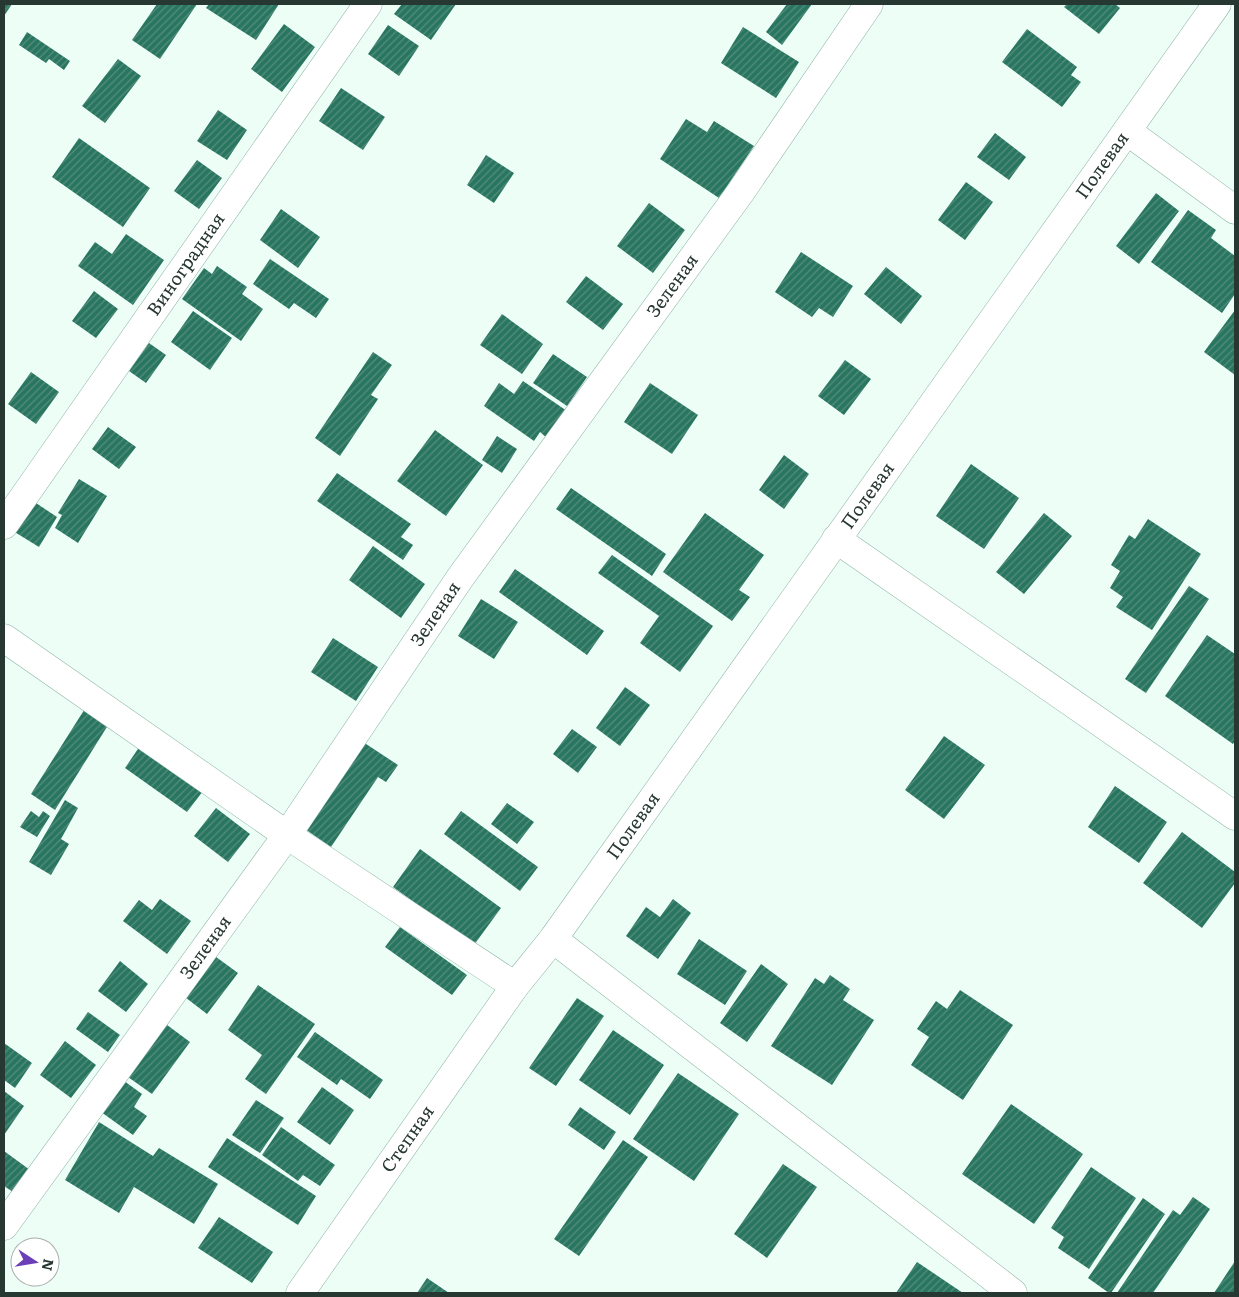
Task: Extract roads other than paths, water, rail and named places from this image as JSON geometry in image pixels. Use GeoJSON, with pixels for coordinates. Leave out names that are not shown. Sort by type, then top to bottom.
{"type":"FeatureCollection","features":[{"type":"Feature","properties":{"kind":"street","name":"Виноградная"},"geometry":{"type":"LineString","coordinates":[[4,525],[368,4]]}},
{"type":"Feature","properties":{"kind":"street","name":"Зеленая"},"geometry":{"type":"LineString","coordinates":[[4,1226],[287,835],[460,578],[740,193],[869,4]]}},
{"type":"Feature","properties":{"kind":"street","name":"Полевая"},"geometry":{"type":"LineString","coordinates":[[515,986],[553,939],[1217,4]]}},
{"type":"Feature","properties":{"kind":"street"},"geometry":{"type":"LineString","coordinates":[[1127,131],[1235,210]]}},
{"type":"Feature","properties":{"kind":"street"},"geometry":{"type":"LineString","coordinates":[[836,539],[1235,816]]}},
{"type":"Feature","properties":{"kind":"street"},"geometry":{"type":"LineString","coordinates":[[4,638],[287,835],[515,986]]}},
{"type":"Feature","properties":{"kind":"street"},"geometry":{"type":"LineString","coordinates":[[553,939],[1013,1293]]}},
{"type":"Feature","properties":{"kind":"street","name":"Степная"},"geometry":{"type":"LineString","coordinates":[[300,1293],[515,986]]}}]}
